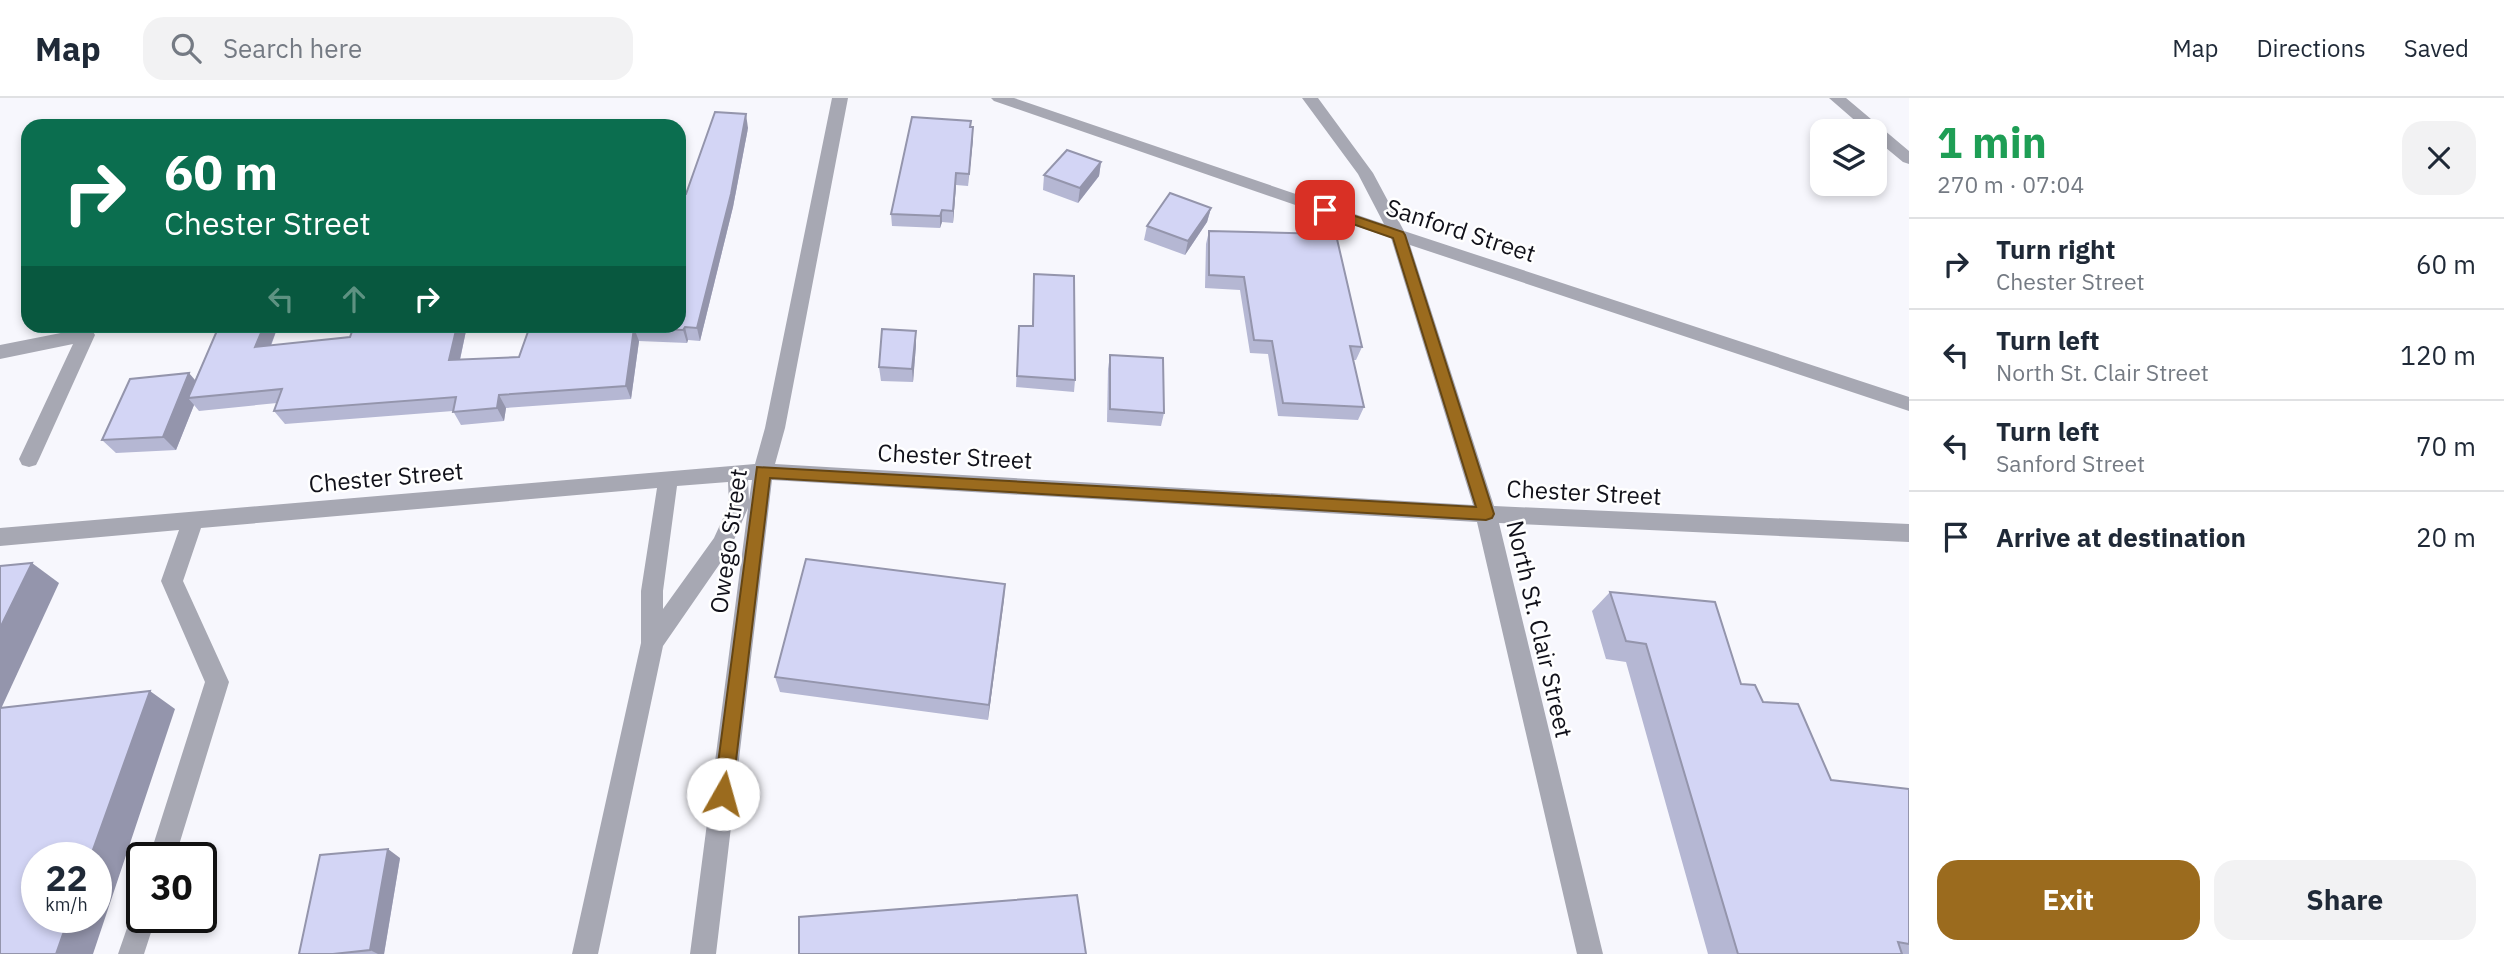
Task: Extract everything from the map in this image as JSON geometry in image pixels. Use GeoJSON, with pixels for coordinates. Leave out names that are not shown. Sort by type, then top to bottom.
{"type":"FeatureCollection","features":[{"type":"Feature","properties":{"kind":"street","name":"Owego Street"},"geometry":{"type":"LineString","coordinates":[[703,954],[763,471],[775,428],[840,98]]}},
{"type":"Feature","properties":{"kind":"street","name":"Sanford Street"},"geometry":{"type":"LineString","coordinates":[[999,98],[1398,235],[1909,404]]}},
{"type":"Feature","properties":{"kind":"street","name":"North St. Clair Street"},"geometry":{"type":"LineString","coordinates":[[1310,98],[1365,173],[1398,235],[1486,514],[1590,954]]}},
{"type":"Feature","properties":{"kind":"street"},"geometry":{"type":"LineString","coordinates":[[1837,98],[1909,159]]}},
{"type":"Feature","properties":{"kind":"street"},"geometry":{"type":"LineString","coordinates":[[0,352],[75,333]]}},
{"type":"Feature","properties":{"kind":"street"},"geometry":{"type":"LineString","coordinates":[[29,458],[86,333]]}},
{"type":"Feature","properties":{"kind":"street","name":"Chester Street"},"geometry":{"type":"LineString","coordinates":[[0,537],[763,471],[1486,514],[1909,533]]}},
{"type":"Feature","properties":{"kind":"street"},"geometry":{"type":"LineString","coordinates":[[652,643],[722,543],[739,505],[738,473]]}},
{"type":"Feature","properties":{"kind":"street"},"geometry":{"type":"LineString","coordinates":[[584,954],[652,643],[652,591],[668,480]]}},
{"type":"Feature","properties":{"kind":"street"},"geometry":{"type":"LineString","coordinates":[[167,842],[216,682],[172,581],[193,520]]}},
{"type":"Feature","properties":{"kind":"street"},"geometry":{"type":"LineString","coordinates":[[131,954],[138,933]]}},
{"type":"Feature","properties":{"kind":"building"},"geometry":{"type":"Polygon","coordinates":[[[715,112],[746,114],[731,194],[697,328],[686,327],[686,194],[715,112]]]}},
{"type":"Feature","properties":{"kind":"building"},"geometry":{"type":"Polygon","coordinates":[[[912,117],[971,121],[970,127],[973,127],[969,174],[956,173],[953,211],[942,210],[940,216],[891,214],[912,117]]]}},
{"type":"Feature","properties":{"kind":"building"},"geometry":{"type":"Polygon","coordinates":[[[1067,150],[1101,162],[1080,188],[1044,175],[1067,150]]]}},
{"type":"Feature","properties":{"kind":"building"},"geometry":{"type":"Polygon","coordinates":[[[1170,193],[1211,208],[1188,241],[1147,226],[1170,193]]]}},
{"type":"Feature","properties":{"kind":"building"},"geometry":{"type":"Polygon","coordinates":[[[1209,231],[1328,234],[1329,239],[1337,239],[1362,347],[1350,346],[1364,407],[1283,403],[1272,341],[1254,340],[1244,277],[1209,275],[1209,231]]]}},
{"type":"Feature","properties":{"kind":"building"},"geometry":{"type":"Polygon","coordinates":[[[1034,274],[1074,276],[1075,380],[1017,376],[1019,326],[1033,326],[1034,274]]]}},
{"type":"Feature","properties":{"kind":"building"},"geometry":{"type":"Polygon","coordinates":[[[882,329],[916,331],[912,369],[879,367],[882,329]]]}},
{"type":"Feature","properties":{"kind":"building"},"geometry":{"type":"Polygon","coordinates":[[[216,333],[261,333],[255,347],[350,337],[351,333],[455,333],[449,360],[519,357],[528,333],[633,333],[626,386],[499,395],[497,408],[453,412],[456,397],[274,411],[282,389],[188,398],[216,333]]]}},
{"type":"Feature","properties":{"kind":"building"},"geometry":{"type":"Polygon","coordinates":[[[1110,355],[1163,358],[1164,413],[1110,409],[1110,355]]]}},
{"type":"Feature","properties":{"kind":"building"},"geometry":{"type":"Polygon","coordinates":[[[189,373],[163,437],[102,440],[130,379],[189,373]]]}},
{"type":"Feature","properties":{"kind":"building"},"geometry":{"type":"Polygon","coordinates":[[[806,559],[1005,584],[989,705],[775,677],[806,559]]]}},
{"type":"Feature","properties":{"kind":"building"},"geometry":{"type":"Polygon","coordinates":[[[32,563],[0,628],[0,566],[32,563]]]}},
{"type":"Feature","properties":{"kind":"building"},"geometry":{"type":"Polygon","coordinates":[[[1610,592],[1715,602],[1741,684],[1755,685],[1763,702],[1798,704],[1831,780],[1909,789],[1909,944],[1898,942],[1902,954],[1738,954],[1646,644],[1626,641],[1610,592]]]}},
{"type":"Feature","properties":{"kind":"building"},"geometry":{"type":"Polygon","coordinates":[[[150,691],[96,842],[21,842],[21,933],[63,933],[56,954],[0,954],[0,708],[150,691]]]}},
{"type":"Feature","properties":{"kind":"building"},"geometry":{"type":"Polygon","coordinates":[[[388,849],[370,950],[299,954],[320,855],[388,849]]]}},
{"type":"Feature","properties":{"kind":"building"},"geometry":{"type":"Polygon","coordinates":[[[1077,895],[1086,954],[799,954],[799,917],[1077,895]]]}},
{"type":"Feature","properties":{"kind":"route"},"geometry":{"type":"LineString","coordinates":[[723,794],[763,471],[1486,514],[1398,235],[1325,210]]}}]}
